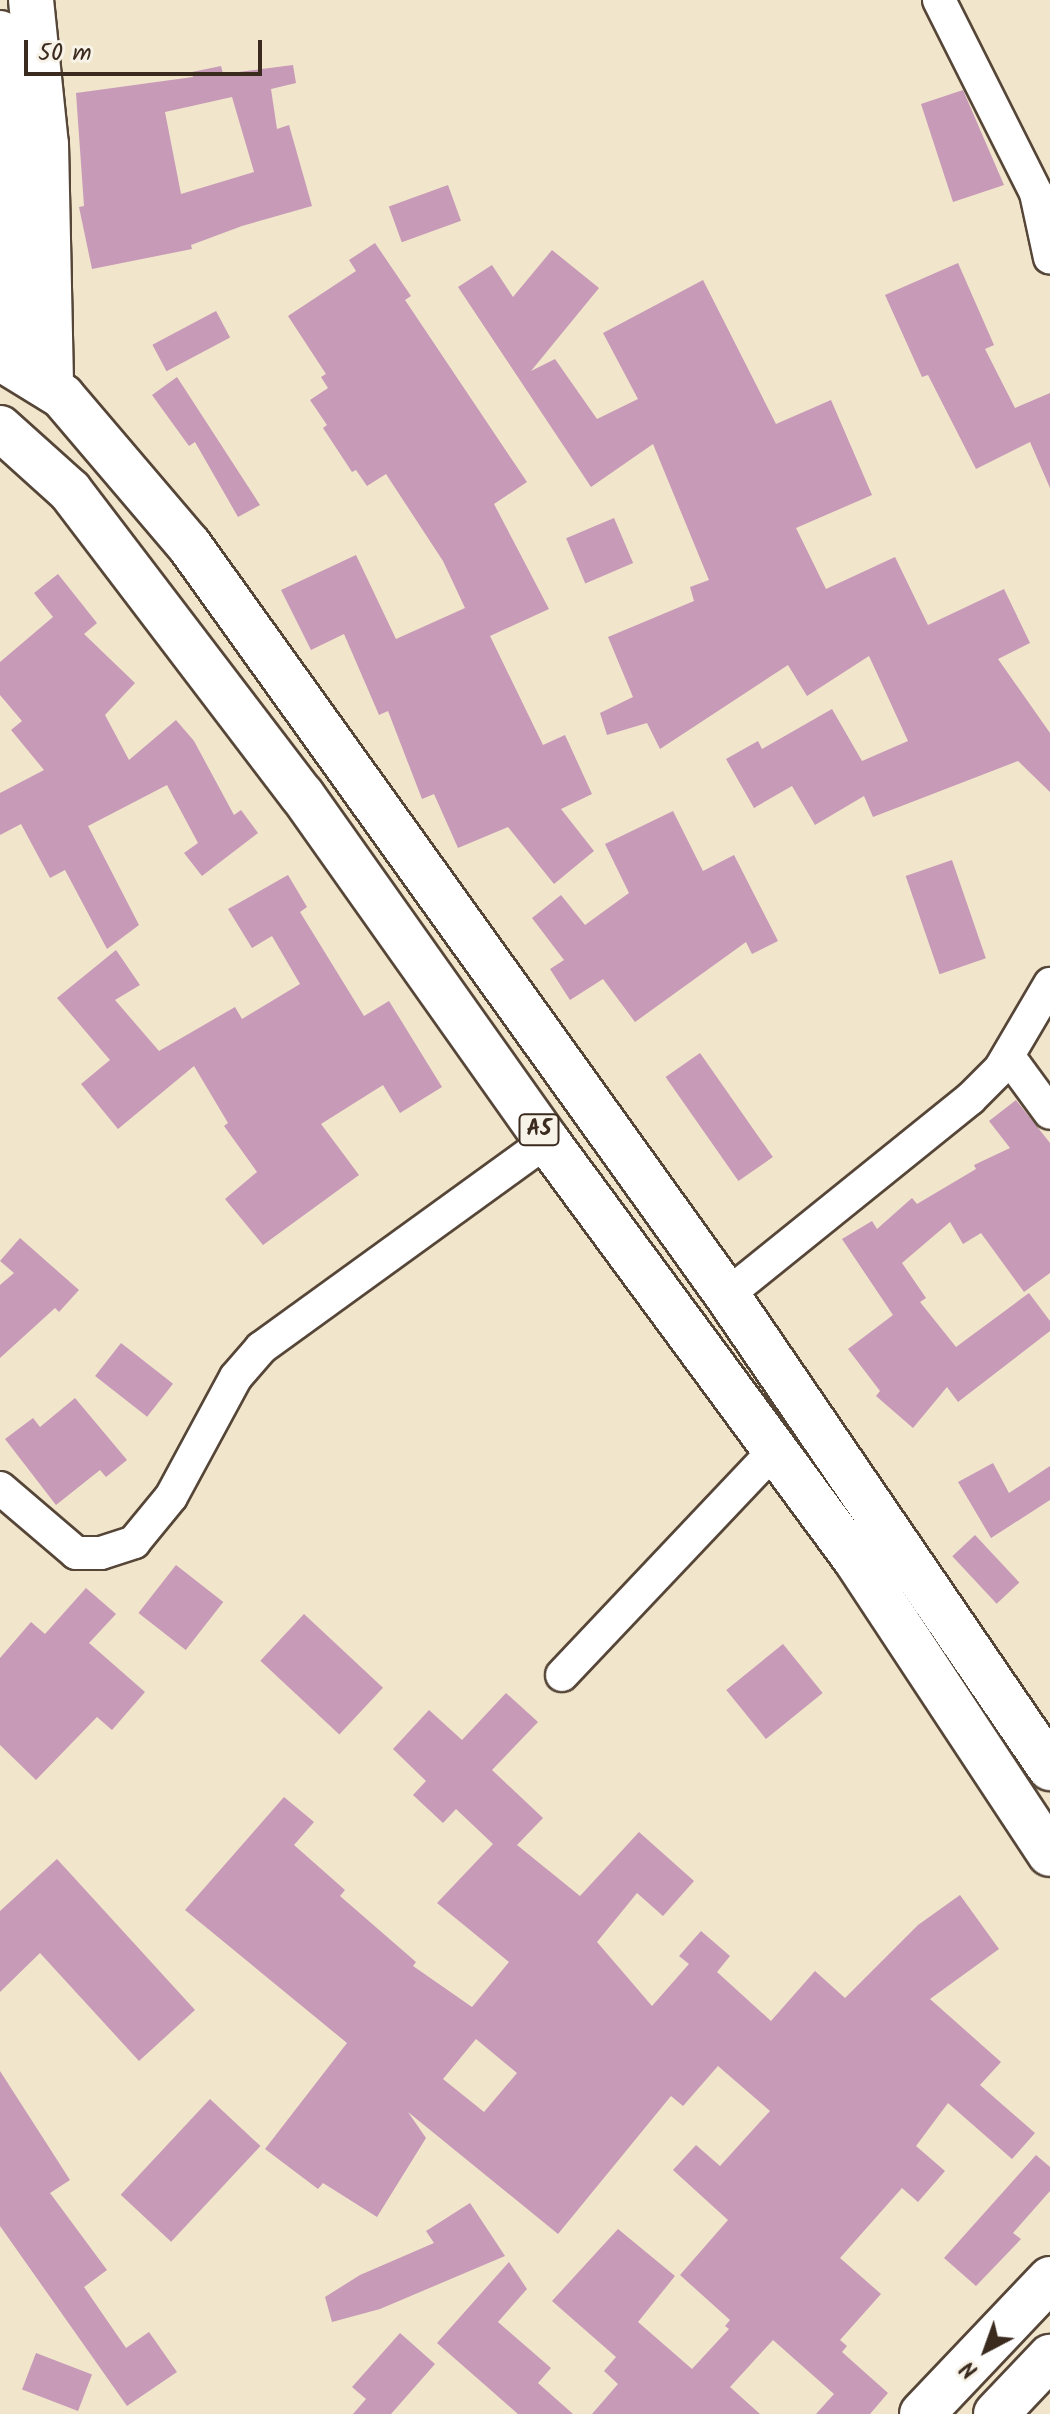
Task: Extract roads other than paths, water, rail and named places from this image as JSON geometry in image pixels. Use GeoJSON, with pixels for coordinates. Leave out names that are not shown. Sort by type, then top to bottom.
{"type":"FeatureCollection","features":[{"type":"Feature","properties":{"kind":"main road"},"geometry":{"type":"LineString","coordinates":[[31,0],[46,144],[51,389]]}},
{"type":"Feature","properties":{"kind":"main road"},"geometry":{"type":"LineString","coordinates":[[0,33],[13,141],[15,282],[4,360]]}},
{"type":"Feature","properties":{"kind":"main road","name":"A5"},"geometry":{"type":"LineString","coordinates":[[4,360],[51,389],[103,440],[180,533],[727,1295],[1050,1768]]}},
{"type":"Feature","properties":{"kind":"main road","name":"A5"},"geometry":{"type":"LineString","coordinates":[[0,428],[70,491],[302,795],[547,1141],[775,1450],[973,1730],[1050,1854]]}},
{"type":"Feature","properties":{"kind":"main road"},"geometry":{"type":"LineString","coordinates":[[302,795],[346,764]]}},
{"type":"Feature","properties":{"kind":"main road"},"geometry":{"type":"LineString","coordinates":[[922,2414],[1050,2279]]}},
{"type":"Feature","properties":{"kind":"main road"},"geometry":{"type":"LineString","coordinates":[[996,2414],[1050,2357]]}},
{"type":"Feature","properties":{"kind":"street"},"geometry":{"type":"LineString","coordinates":[[939,0],[1036,193],[1050,258]]}},
{"type":"Feature","properties":{"kind":"street"},"geometry":{"type":"LineString","coordinates":[[727,1295],[970,1099],[1009,1057],[1050,984]]}},
{"type":"Feature","properties":{"kind":"street"},"geometry":{"type":"LineString","coordinates":[[1009,1057],[1050,1113]]}},
{"type":"Feature","properties":{"kind":"street"},"geometry":{"type":"LineString","coordinates":[[0,1488],[76,1553],[101,1553],[134,1542],[171,1497],[236,1377],[261,1348],[547,1141]]}},
{"type":"Feature","properties":{"kind":"street"},"geometry":{"type":"LineString","coordinates":[[562,1675],[775,1450]]}}]}
